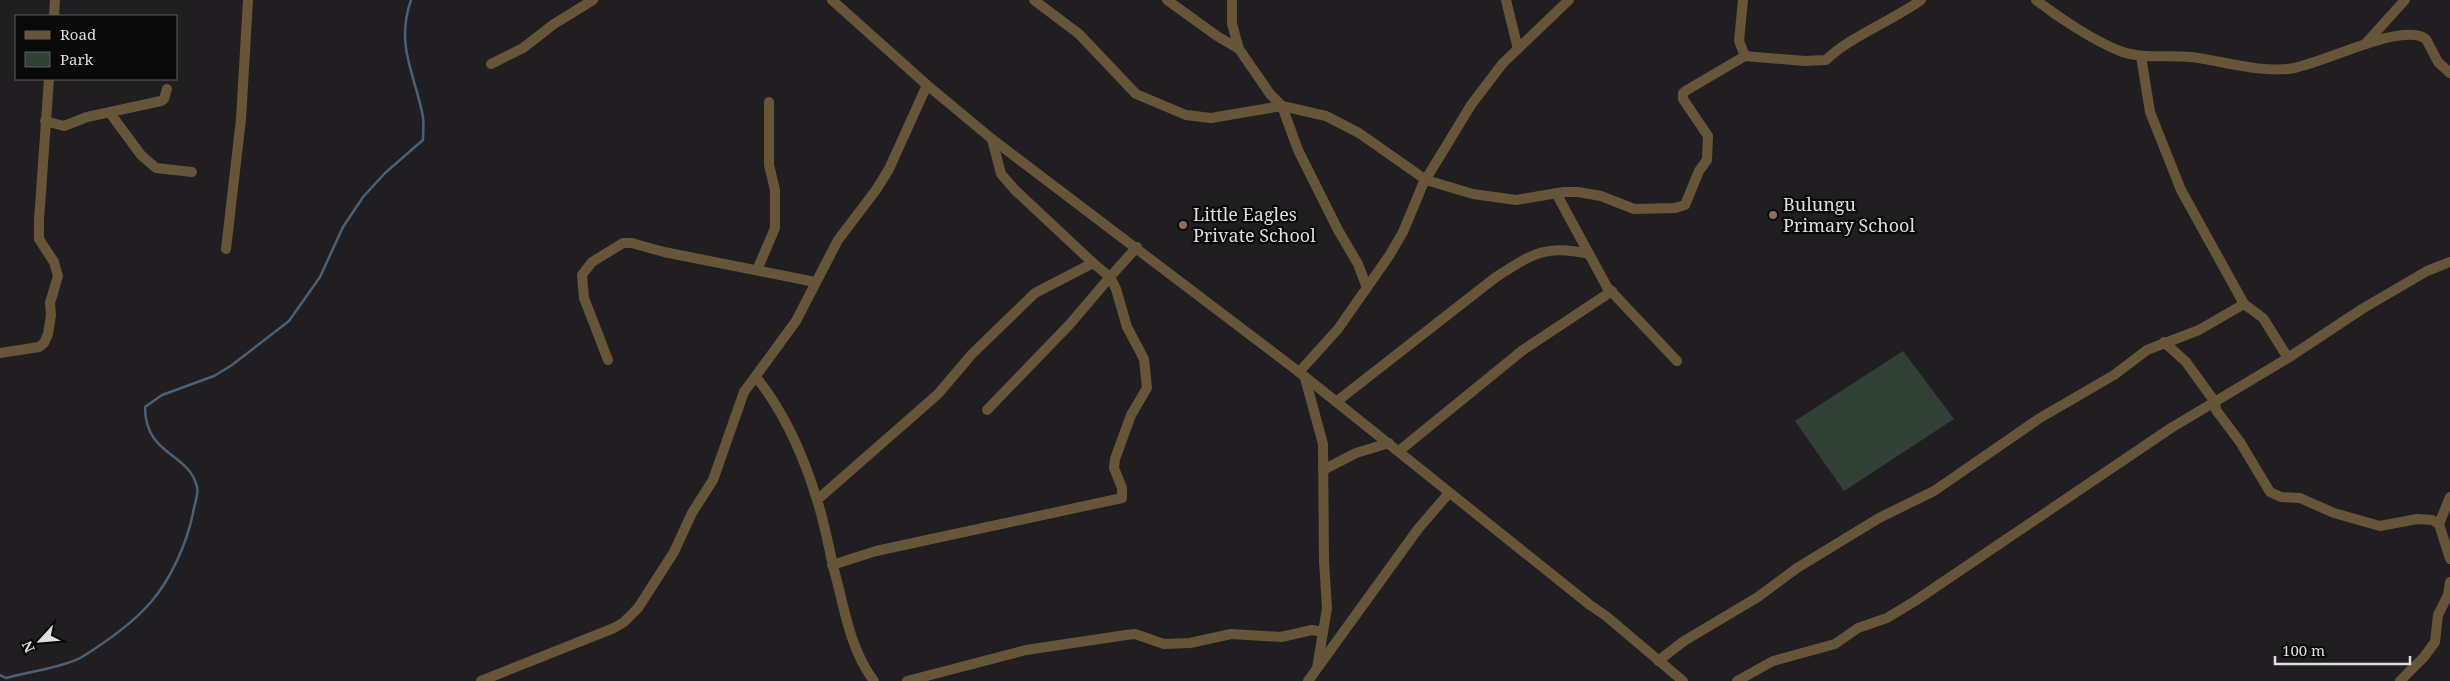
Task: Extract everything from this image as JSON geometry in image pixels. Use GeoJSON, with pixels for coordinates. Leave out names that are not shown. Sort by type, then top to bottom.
{"type":"FeatureCollection","features":[{"type":"Feature","properties":{"kind":"street"},"geometry":{"type":"LineString","coordinates":[[54,15],[55,0]]}},
{"type":"Feature","properties":{"kind":"street"},"geometry":{"type":"LineString","coordinates":[[226,249],[241,119],[248,0]]}},
{"type":"Feature","properties":{"kind":"street"},"geometry":{"type":"LineString","coordinates":[[491,64],[523,48],[554,24],[593,0]]}},
{"type":"Feature","properties":{"kind":"street"},"geometry":{"type":"LineString","coordinates":[[832,0],[927,85],[992,139],[1137,247],[1389,443],[1449,493],[1606,616],[1683,681]]}},
{"type":"Feature","properties":{"kind":"street"},"geometry":{"type":"LineString","coordinates":[[1034,0],[1079,34],[1132,91],[1146,100],[1186,115],[1211,118],[1282,106],[1326,116],[1342,123],[1426,180],[1473,194],[1516,200],[1556,193],[1578,192],[1601,196],[1634,209],[1675,208],[1685,205],[1699,171],[1707,160],[1708,136],[1684,99],[1683,93],[1744,56],[1805,61],[1826,60],[1837,49],[1894,18],[1921,0]]}},
{"type":"Feature","properties":{"kind":"street"},"geometry":{"type":"LineString","coordinates":[[1167,0],[1217,36],[1240,49]]}},
{"type":"Feature","properties":{"kind":"street"},"geometry":{"type":"LineString","coordinates":[[1232,0],[1232,24],[1240,49],[1270,94],[1282,106],[1298,150],[1338,230],[1358,264],[1367,288]]}},
{"type":"Feature","properties":{"kind":"street"},"geometry":{"type":"LineString","coordinates":[[1506,0],[1518,48]]}},
{"type":"Feature","properties":{"kind":"street"},"geometry":{"type":"LineString","coordinates":[[1302,375],[1338,329],[1389,256],[1403,232],[1426,180],[1471,105],[1503,63],[1569,0]]}},
{"type":"Feature","properties":{"kind":"street"},"geometry":{"type":"LineString","coordinates":[[1743,0],[1739,42],[1744,56]]}},
{"type":"Feature","properties":{"kind":"street"},"geometry":{"type":"LineString","coordinates":[[2036,0],[2059,17],[2114,48],[2141,56],[2184,57],[2274,70],[2289,69],[2306,66],[2366,43],[2404,36],[2422,36],[2426,39],[2438,62],[2450,74]]}},
{"type":"Feature","properties":{"kind":"street"},"geometry":{"type":"LineString","coordinates":[[2366,43],[2405,0]]}},
{"type":"Feature","properties":{"kind":"street"},"geometry":{"type":"LineString","coordinates":[[2141,56],[2150,112],[2181,190],[2244,304],[2263,318],[2288,358]]}},
{"type":"Feature","properties":{"kind":"street"},"geometry":{"type":"LineString","coordinates":[[0,353],[39,347],[44,343],[48,334],[51,315],[50,303],[58,276],[54,262],[39,238],[38,220],[49,80]]}},
{"type":"Feature","properties":{"kind":"street"},"geometry":{"type":"LineString","coordinates":[[481,681],[614,628],[632,614],[674,552],[692,513],[713,480],[741,398],[796,321],[838,240],[876,190],[889,168],[927,85]]}},
{"type":"Feature","properties":{"kind":"street"},"geometry":{"type":"LineString","coordinates":[[46,121],[64,126],[87,117],[162,100],[167,89]]}},
{"type":"Feature","properties":{"kind":"street"},"geometry":{"type":"LineString","coordinates":[[757,270],[774,228],[775,190],[769,165],[769,102]]}},
{"type":"Feature","properties":{"kind":"street"},"geometry":{"type":"LineString","coordinates":[[110,113],[141,156],[156,168],[192,172]]}},
{"type":"Feature","properties":{"kind":"street"},"geometry":{"type":"LineString","coordinates":[[832,565],[876,551],[1122,498],[1122,488],[1114,468],[1115,459],[1131,415],[1147,388],[1144,359],[1127,327],[1116,289],[1110,277],[1000,174],[992,139]]}},
{"type":"Feature","properties":{"kind":"street"},"geometry":{"type":"LineString","coordinates":[[1556,193],[1589,254],[1612,291],[1677,361]]}},
{"type":"Feature","properties":{"kind":"street"},"geometry":{"type":"LineString","coordinates":[[608,360],[582,288],[582,275],[592,262],[623,243],[632,243],[664,252],[815,282]]}},
{"type":"Feature","properties":{"kind":"street"},"geometry":{"type":"LineString","coordinates":[[987,410],[1070,324],[1137,247]]}},
{"type":"Feature","properties":{"kind":"street"},"geometry":{"type":"LineString","coordinates":[[1336,402],[1496,277],[1523,260],[1545,251],[1556,249],[1589,254]]}},
{"type":"Feature","properties":{"kind":"street"},"geometry":{"type":"LineString","coordinates":[[1737,681],[1773,661],[1827,648],[1858,628],[1887,618],[2171,428],[2288,358],[2362,309],[2427,271],[2450,262]]}},
{"type":"Feature","properties":{"kind":"street"},"geometry":{"type":"LineString","coordinates":[[817,500],[938,394],[972,354],[1036,293],[1093,263]]}},
{"type":"Feature","properties":{"kind":"street"},"geometry":{"type":"LineString","coordinates":[[1399,451],[1523,350],[1612,291]]}},
{"type":"Feature","properties":{"kind":"street"},"geometry":{"type":"LineString","coordinates":[[1658,661],[1684,641],[1758,597],[1797,568],[1879,518],[1934,491],[2040,418],[2114,375],[2147,350],[2199,330],[2244,304]]}},
{"type":"Feature","properties":{"kind":"street"},"geometry":{"type":"LineString","coordinates":[[2164,342],[2186,362],[2215,402],[2216,410],[2240,442],[2265,487],[2275,495],[2300,498],[2334,513],[2380,526],[2417,520],[2432,520],[2439,524]]}},
{"type":"Feature","properties":{"kind":"street"},"geometry":{"type":"LineString","coordinates":[[1302,375],[1323,444],[1324,561],[1327,608],[1317,668]]}},
{"type":"Feature","properties":{"kind":"street"},"geometry":{"type":"LineString","coordinates":[[756,377],[770,395],[784,422],[817,500],[848,626],[863,664],[874,681]]}},
{"type":"Feature","properties":{"kind":"street"},"geometry":{"type":"LineString","coordinates":[[1323,470],[1356,453],[1389,443]]}},
{"type":"Feature","properties":{"kind":"street"},"geometry":{"type":"LineString","coordinates":[[1308,681],[1418,529],[1449,493]]}},
{"type":"Feature","properties":{"kind":"street"},"geometry":{"type":"LineString","coordinates":[[2449,502],[2439,524],[2450,559]]}},
{"type":"Feature","properties":{"kind":"street"},"geometry":{"type":"LineString","coordinates":[[2400,681],[2416,666],[2435,642],[2438,615],[2448,595],[2450,582]]}},
{"type":"Feature","properties":{"kind":"street"},"geometry":{"type":"LineString","coordinates":[[907,681],[1026,650],[1126,634],[1135,634],[1164,644],[1190,643],[1230,634],[1281,637],[1312,630],[1323,632]]}},
{"type":"Feature","properties":{"kind":"green space"},"geometry":{"type":"Polygon","coordinates":[[[1903,351],[1954,419],[1844,491],[1795,421],[1903,351]]]}},
{"type":"Feature","properties":{"kind":"waterway"},"geometry":{"type":"LineString","coordinates":[[0,675],[6,678],[75,661],[128,625],[151,602],[165,583],[187,536],[196,500],[197,487],[185,467],[159,445],[152,435],[147,423],[145,407],[162,395],[214,376],[232,365],[289,321],[320,277],[343,227],[363,197],[385,173],[423,140],[423,117],[406,46],[405,32],[411,0]]}},
{"type":"Feature","properties":{"kind":"place","name":"Bulungu Primary School"},"geometry":{"type":"Point","coordinates":[1773,215]}},
{"type":"Feature","properties":{"kind":"place","name":"Little Eagles Private School"},"geometry":{"type":"Point","coordinates":[1183,225]}}]}
